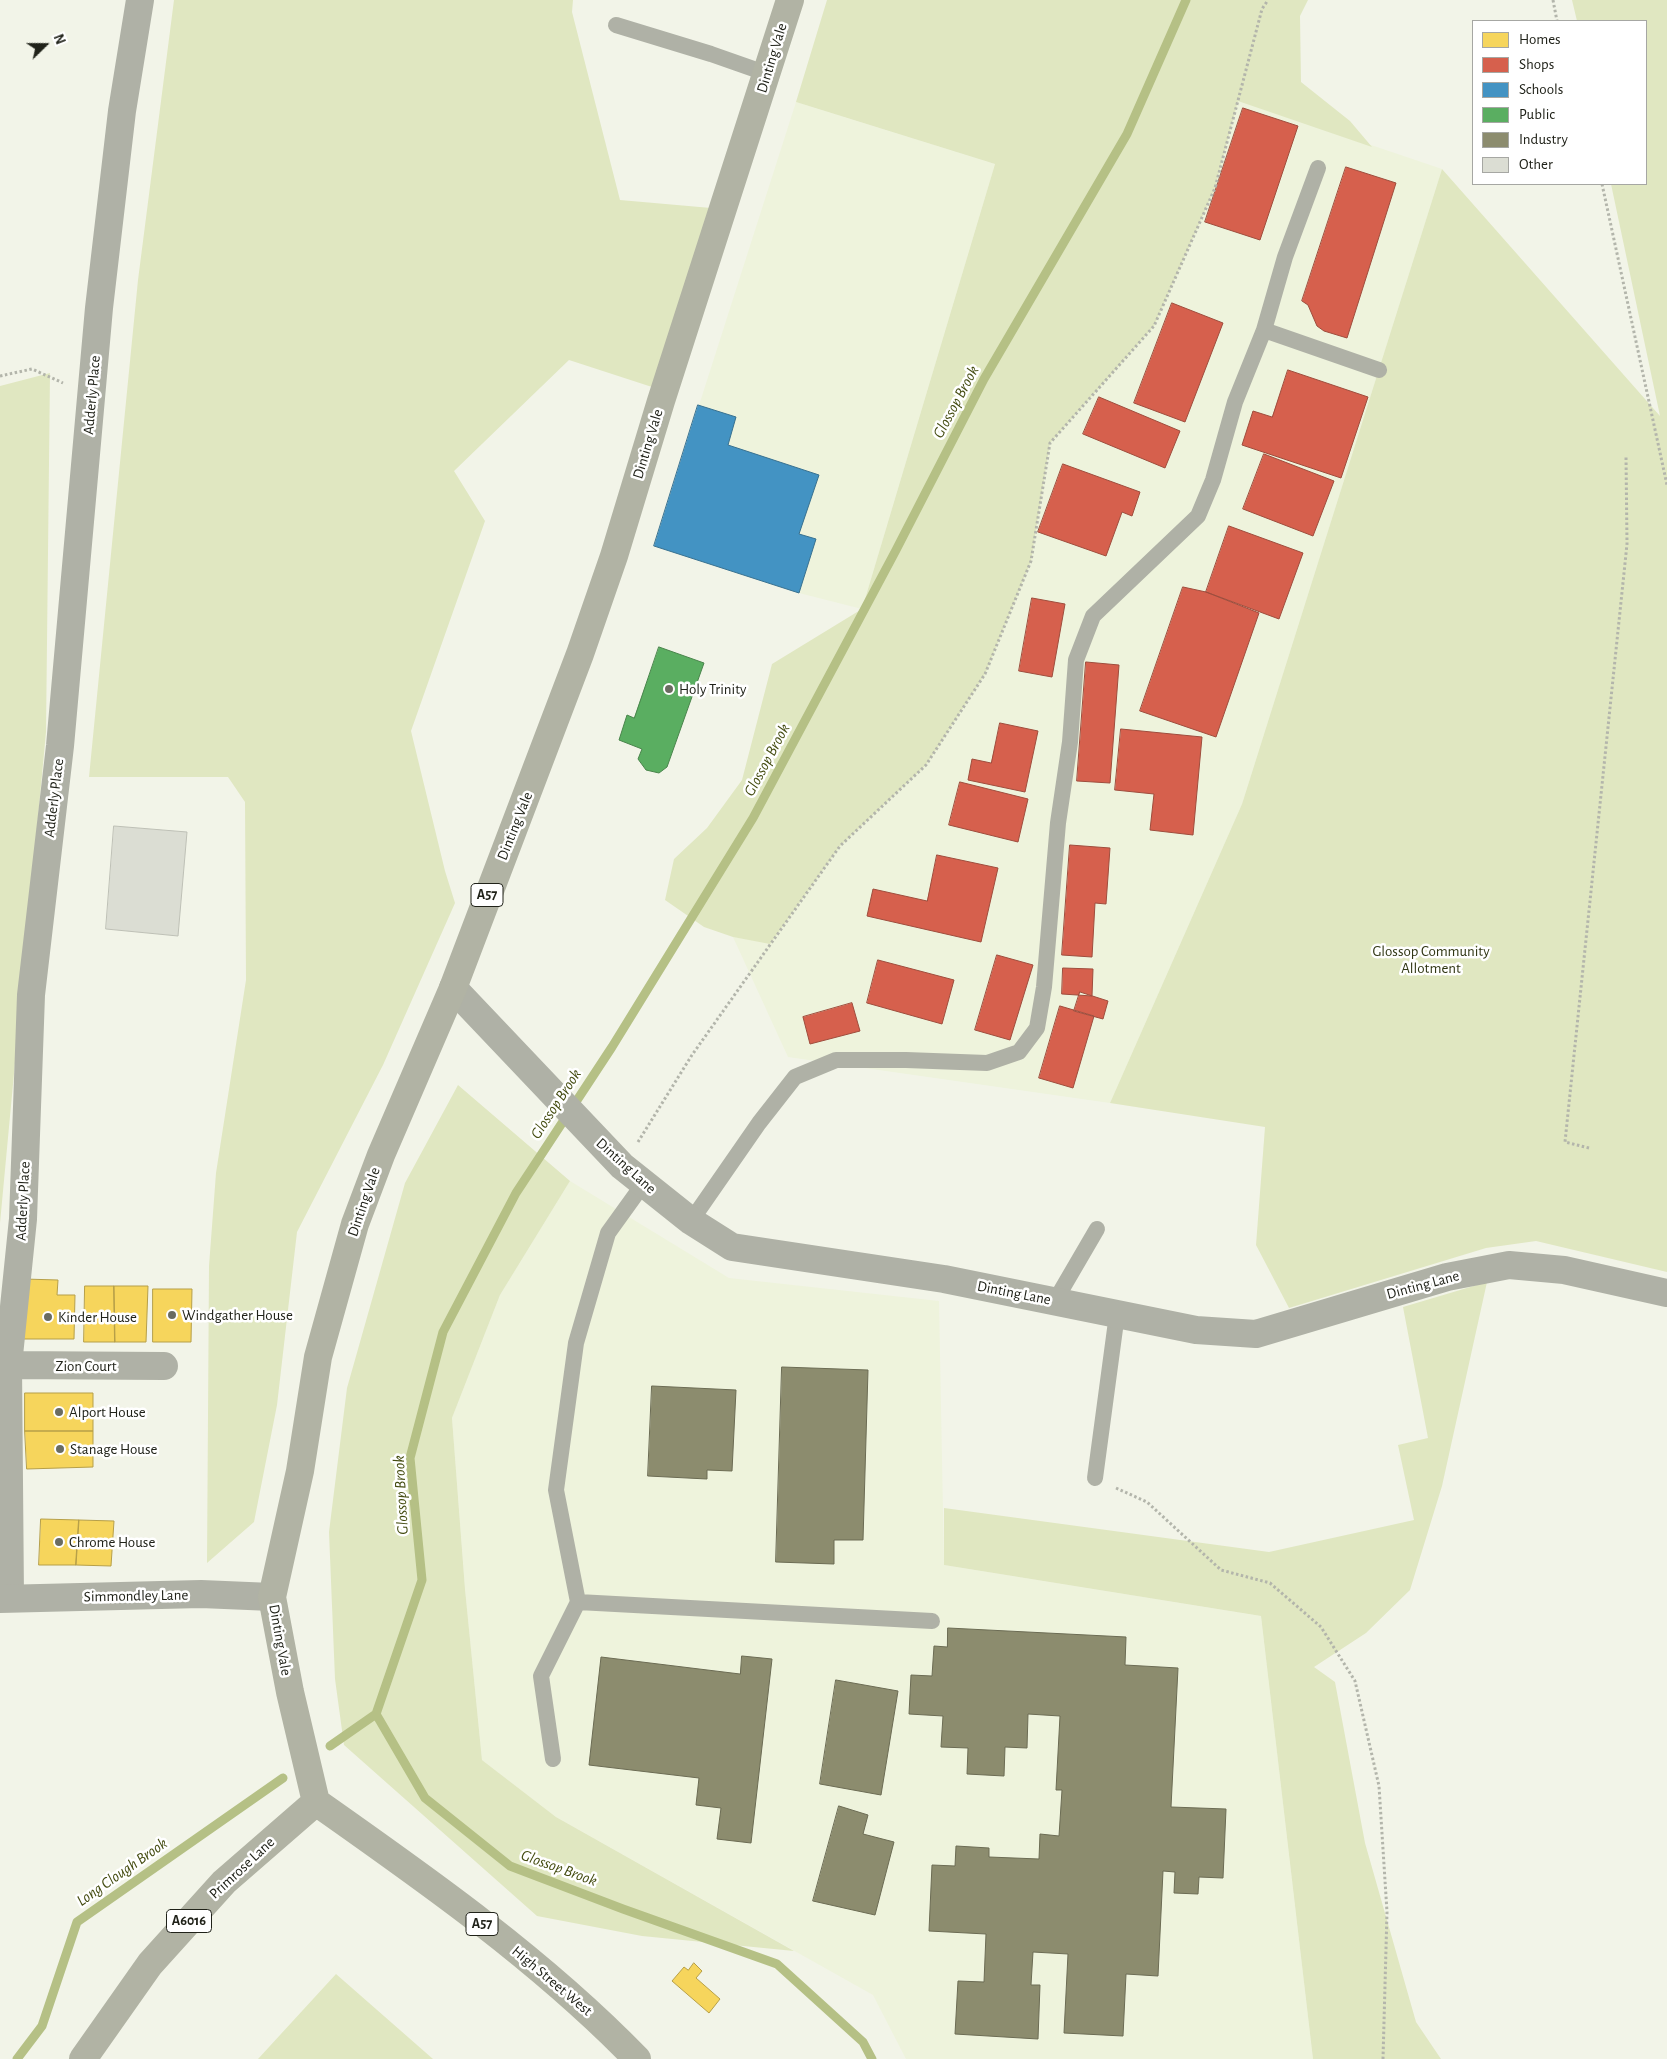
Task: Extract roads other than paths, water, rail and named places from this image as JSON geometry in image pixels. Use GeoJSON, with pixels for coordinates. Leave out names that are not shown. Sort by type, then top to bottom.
{"type":"FeatureCollection","features":[{"type":"Feature","properties":{"kind":"main road","name":"Dinting Vale"},"geometry":{"type":"LineString","coordinates":[[316,1802],[290,1692],[272,1597],[300,1471],[318,1357],[355,1224],[381,1155],[452,988],[482,906],[536,773],[599,601],[790,0]]}},
{"type":"Feature","properties":{"kind":"main road","name":"Primrose Lane"},"geometry":{"type":"LineString","coordinates":[[83,2059],[150,1964],[212,1895],[224,1882],[316,1802]]}},
{"type":"Feature","properties":{"kind":"main road","name":"High Street West"},"geometry":{"type":"LineString","coordinates":[[316,1802],[532,1964],[606,2027],[637,2059]]}},
{"type":"Feature","properties":{"kind":"street","name":"Adderly Place"},"geometry":{"type":"LineString","coordinates":[[5,1598],[8,1365],[24,1219],[31,995],[60,746],[91,396],[121,121],[140,0]]}},
{"type":"Feature","properties":{"kind":"street","name":"Dinting Lane"},"geometry":{"type":"LineString","coordinates":[[452,988],[613,1156],[691,1221],[732,1247],[944,1279],[1196,1330],[1256,1334],[1447,1277],[1509,1265],[1564,1270],[1667,1293]]}},
{"type":"Feature","properties":{"kind":"street","name":"Zion Court"},"geometry":{"type":"LineString","coordinates":[[8,1365],[164,1366]]}},
{"type":"Feature","properties":{"kind":"street","name":"Simmondley Lane"},"geometry":{"type":"LineString","coordinates":[[5,1598],[202,1594],[272,1597]]}},
{"type":"Feature","properties":{"kind":"lane"},"geometry":{"type":"LineString","coordinates":[[616,25],[711,54],[768,74]]}},
{"type":"Feature","properties":{"kind":"lane"},"geometry":{"type":"LineString","coordinates":[[691,1221],[758,1123],[795,1077],[836,1060],[987,1063],[1019,1052],[1037,1028],[1044,987],[1058,823],[1070,742],[1076,660],[1093,616],[1198,516],[1213,480],[1235,402],[1264,330],[1285,257],[1318,168]]}},
{"type":"Feature","properties":{"kind":"lane"},"geometry":{"type":"LineString","coordinates":[[1264,330],[1379,370]]}},
{"type":"Feature","properties":{"kind":"lane"},"geometry":{"type":"LineString","coordinates":[[552,1759],[541,1676],[578,1602],[556,1490],[576,1343],[608,1233],[644,1183]]}},
{"type":"Feature","properties":{"kind":"lane"},"geometry":{"type":"LineString","coordinates":[[1055,1301],[1097,1229]]}},
{"type":"Feature","properties":{"kind":"lane"},"geometry":{"type":"LineString","coordinates":[[1095,1478],[1117,1314]]}},
{"type":"Feature","properties":{"kind":"lane"},"geometry":{"type":"LineString","coordinates":[[578,1602],[932,1621]]}},
{"type":"Feature","properties":{"kind":"waterway","name":"Glossop Brook"},"geometry":{"type":"LineString","coordinates":[[872,2059],[863,2042],[777,1964],[510,1866],[425,1798],[376,1714],[422,1580],[410,1458],[443,1332],[516,1193],[612,1047],[753,818],[895,552],[984,379],[1127,134],[1186,0]]}},
{"type":"Feature","properties":{"kind":"waterway","name":"Long Clough Brook"},"geometry":{"type":"LineString","coordinates":[[330,1746],[376,1714]]}},
{"type":"Feature","properties":{"kind":"waterway","name":"Long Clough Brook"},"geometry":{"type":"LineString","coordinates":[[17,2059],[42,2026],[77,1922],[283,1778]]}},
{"type":"Feature","properties":{"kind":"place","name":"Holy Trinity"},"geometry":{"type":"Point","coordinates":[669,689]}},
{"type":"Feature","properties":{"kind":"place","name":"Windgather House"},"geometry":{"type":"Point","coordinates":[172,1315]}},
{"type":"Feature","properties":{"kind":"place","name":"Kinder House"},"geometry":{"type":"Point","coordinates":[48,1317]}},
{"type":"Feature","properties":{"kind":"place","name":"Alport House"},"geometry":{"type":"Point","coordinates":[59,1412]}},
{"type":"Feature","properties":{"kind":"place","name":"Stanage House"},"geometry":{"type":"Point","coordinates":[60,1449]}},
{"type":"Feature","properties":{"kind":"place","name":"Chrome House"},"geometry":{"type":"Point","coordinates":[59,1542]}},
{"type":"Feature","properties":{"kind":"park label","name":"Glossop Community Allotment"},"geometry":{"type":"Point","coordinates":[1431,960]}}]}
